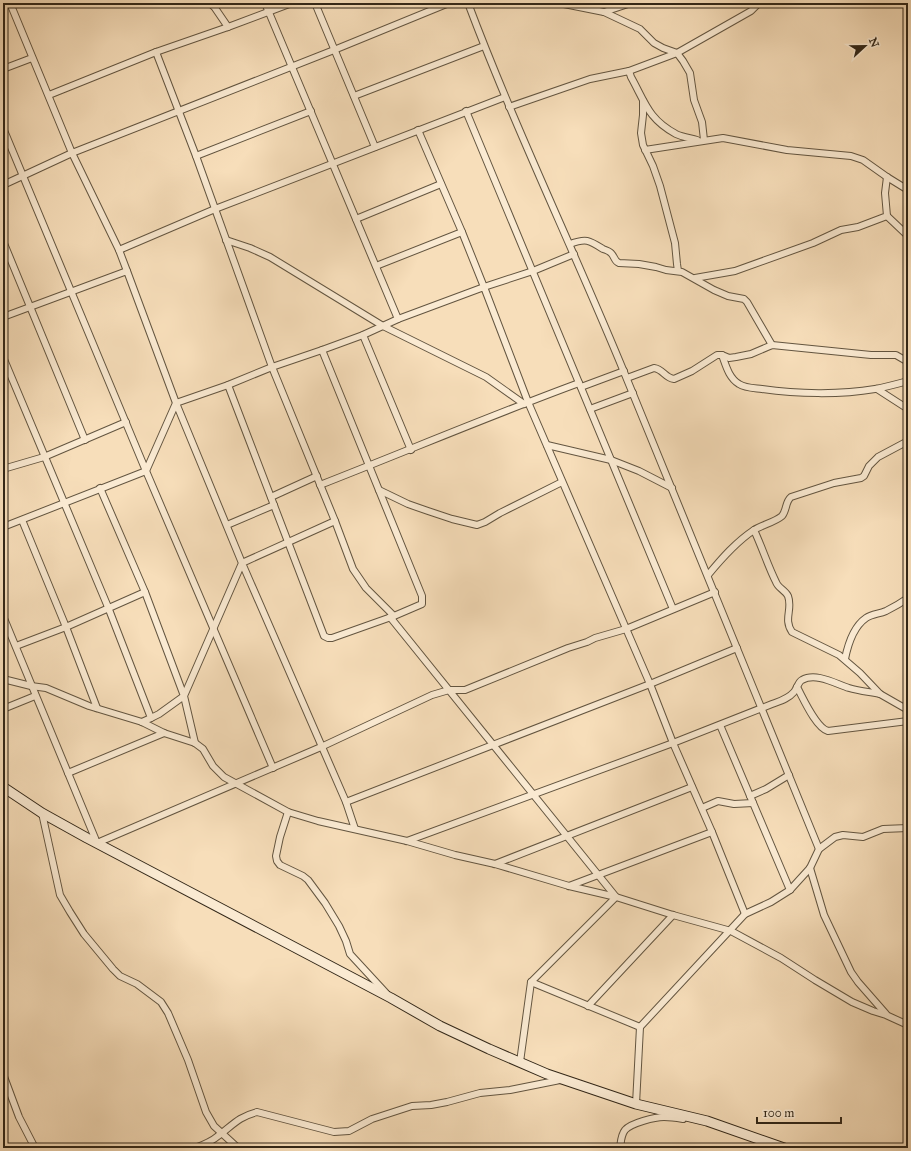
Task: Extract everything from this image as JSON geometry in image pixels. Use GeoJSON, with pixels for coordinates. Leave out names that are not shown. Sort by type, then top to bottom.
{"type":"FeatureCollection","features":[{"type":"Feature","properties":{"kind":"main road"},"geometry":{"type":"LineString","coordinates":[[3,787],[42,813],[391,998],[440,1026],[548,1074],[636,1104],[707,1121],[784,1148]]}},
{"type":"Feature","properties":{"kind":"street"},"geometry":{"type":"LineString","coordinates":[[10,3],[72,153],[119,250],[176,402],[242,563],[346,802],[355,829]]}},
{"type":"Feature","properties":{"kind":"street"},"geometry":{"type":"LineString","coordinates":[[210,3],[216,8],[228,27]]}},
{"type":"Feature","properties":{"kind":"street"},"geometry":{"type":"LineString","coordinates":[[265,3],[398,319]]}},
{"type":"Feature","properties":{"kind":"street"},"geometry":{"type":"LineString","coordinates":[[49,95],[156,52],[292,3]]}},
{"type":"Feature","properties":{"kind":"street"},"geometry":{"type":"LineString","coordinates":[[315,3],[375,147]]}},
{"type":"Feature","properties":{"kind":"street"},"geometry":{"type":"LineString","coordinates":[[3,184],[72,153],[449,3]]}},
{"type":"Feature","properties":{"kind":"street"},"geometry":{"type":"LineString","coordinates":[[468,3],[509,107],[570,244],[627,378],[819,849]]}},
{"type":"Feature","properties":{"kind":"street"},"geometry":{"type":"LineString","coordinates":[[559,3],[604,12],[640,29],[654,43],[677,53],[690,73],[696,105],[702,122],[702,140]]}},
{"type":"Feature","properties":{"kind":"street"},"geometry":{"type":"LineString","coordinates":[[604,12],[631,3]]}},
{"type":"Feature","properties":{"kind":"street"},"geometry":{"type":"LineString","coordinates":[[509,107],[590,79],[629,71],[677,53],[751,11],[759,3]]}},
{"type":"Feature","properties":{"kind":"street"},"geometry":{"type":"LineString","coordinates":[[354,96],[484,46]]}},
{"type":"Feature","properties":{"kind":"street"},"geometry":{"type":"LineString","coordinates":[[156,52],[196,156],[272,367],[353,569],[366,588],[392,617],[616,897]]}},
{"type":"Feature","properties":{"kind":"street"},"geometry":{"type":"LineString","coordinates":[[3,69],[32,58]]}},
{"type":"Feature","properties":{"kind":"street"},"geometry":{"type":"LineString","coordinates":[[629,71],[649,113],[677,135],[702,140]]}},
{"type":"Feature","properties":{"kind":"street"},"geometry":{"type":"LineString","coordinates":[[119,250],[215,209],[505,97]]}},
{"type":"Feature","properties":{"kind":"street"},"geometry":{"type":"LineString","coordinates":[[643,101],[641,133],[643,145],[660,186],[675,243],[678,271]]}},
{"type":"Feature","properties":{"kind":"street"},"geometry":{"type":"LineString","coordinates":[[196,156],[311,111]]}},
{"type":"Feature","properties":{"kind":"street"},"geometry":{"type":"LineString","coordinates":[[466,111],[673,609]]}},
{"type":"Feature","properties":{"kind":"street"},"geometry":{"type":"LineString","coordinates":[[3,128],[146,471],[273,768]]}},
{"type":"Feature","properties":{"kind":"street"},"geometry":{"type":"LineString","coordinates":[[418,130],[484,286],[526,403],[547,446],[650,684],[673,743],[702,808],[745,914]]}},
{"type":"Feature","properties":{"kind":"street"},"geometry":{"type":"LineString","coordinates":[[645,150],[702,140],[723,138],[787,150],[851,156],[863,160],[908,190]]}},
{"type":"Feature","properties":{"kind":"street"},"geometry":{"type":"LineString","coordinates":[[887,177],[885,193],[886,216],[906,234],[908,238]]}},
{"type":"Feature","properties":{"kind":"street"},"geometry":{"type":"LineString","coordinates":[[356,219],[441,184]]}},
{"type":"Feature","properties":{"kind":"street"},"geometry":{"type":"LineString","coordinates":[[695,278],[735,272],[814,243],[841,230],[858,227],[886,216]]}},
{"type":"Feature","properties":{"kind":"street"},"geometry":{"type":"LineString","coordinates":[[376,266],[462,232]]}},
{"type":"Feature","properties":{"kind":"street"},"geometry":{"type":"LineString","coordinates":[[226,240],[270,257],[383,326],[486,377],[526,403]]}},
{"type":"Feature","properties":{"kind":"street"},"geometry":{"type":"LineString","coordinates":[[570,244],[587,240],[596,243],[611,253],[616,262],[639,264],[678,271],[695,278],[714,290],[728,296],[744,299],[772,345]]}},
{"type":"Feature","properties":{"kind":"street"},"geometry":{"type":"LineString","coordinates":[[3,241],[85,440]]}},
{"type":"Feature","properties":{"kind":"street"},"geometry":{"type":"LineString","coordinates":[[3,527],[146,471],[176,402],[228,385],[272,367],[363,335],[398,319],[484,286],[533,272],[574,254]]}},
{"type":"Feature","properties":{"kind":"street"},"geometry":{"type":"LineString","coordinates":[[3,317],[127,271]]}},
{"type":"Feature","properties":{"kind":"street"},"geometry":{"type":"LineString","coordinates":[[363,335],[411,450]]}},
{"type":"Feature","properties":{"kind":"street"},"geometry":{"type":"LineString","coordinates":[[627,378],[654,368],[662,371],[668,378],[674,379],[692,371],[717,355],[722,355],[729,358],[736,357],[751,354],[772,345],[863,354],[896,355],[908,362]]}},
{"type":"Feature","properties":{"kind":"street"},"geometry":{"type":"LineString","coordinates":[[228,385],[324,636],[332,638],[392,617],[422,604],[423,600],[322,350]]}},
{"type":"Feature","properties":{"kind":"street"},"geometry":{"type":"LineString","coordinates":[[722,355],[730,376],[740,385],[748,388],[780,392],[818,392],[877,389],[908,381]]}},
{"type":"Feature","properties":{"kind":"street"},"geometry":{"type":"LineString","coordinates":[[3,357],[108,607],[151,718]]}},
{"type":"Feature","properties":{"kind":"street"},"geometry":{"type":"LineString","coordinates":[[320,485],[526,403],[624,371]]}},
{"type":"Feature","properties":{"kind":"street"},"geometry":{"type":"LineString","coordinates":[[877,389],[908,409]]}},
{"type":"Feature","properties":{"kind":"street"},"geometry":{"type":"LineString","coordinates":[[590,409],[633,394]]}},
{"type":"Feature","properties":{"kind":"street"},"geometry":{"type":"LineString","coordinates":[[3,469],[44,457],[126,422]]}},
{"type":"Feature","properties":{"kind":"street"},"geometry":{"type":"LineString","coordinates":[[708,575],[728,552],[754,530],[782,516],[788,499],[834,483],[861,478],[864,476],[869,466],[878,457],[908,441]]}},
{"type":"Feature","properties":{"kind":"street"},"geometry":{"type":"LineString","coordinates":[[547,446],[611,460],[639,470],[672,488]]}},
{"type":"Feature","properties":{"kind":"street"},"geometry":{"type":"LineString","coordinates":[[271,497],[317,476]]}},
{"type":"Feature","properties":{"kind":"street"},"geometry":{"type":"LineString","coordinates":[[379,490],[408,504],[428,511],[471,524],[477,524],[485,522],[495,515],[562,482]]}},
{"type":"Feature","properties":{"kind":"street"},"geometry":{"type":"LineString","coordinates":[[100,488],[145,592],[184,696],[195,743]]}},
{"type":"Feature","properties":{"kind":"street"},"geometry":{"type":"LineString","coordinates":[[227,525],[274,505]]}},
{"type":"Feature","properties":{"kind":"street"},"geometry":{"type":"LineString","coordinates":[[22,520],[66,627],[97,708]]}},
{"type":"Feature","properties":{"kind":"street"},"geometry":{"type":"LineString","coordinates":[[142,722],[160,714],[184,696],[242,563],[335,521]]}},
{"type":"Feature","properties":{"kind":"street"},"geometry":{"type":"LineString","coordinates":[[754,530],[776,584],[786,592],[788,597],[790,603],[787,622],[788,627],[792,632],[845,659],[880,694],[908,710]]}},
{"type":"Feature","properties":{"kind":"street"},"geometry":{"type":"LineString","coordinates":[[16,646],[66,627],[108,607],[145,592]]}},
{"type":"Feature","properties":{"kind":"street"},"geometry":{"type":"LineString","coordinates":[[3,616],[97,843],[321,747],[432,695],[449,690],[465,690],[595,638],[626,629],[715,592]]}},
{"type":"Feature","properties":{"kind":"street"},"geometry":{"type":"LineString","coordinates":[[845,659],[850,641],[860,623],[872,615],[887,610],[908,598]]}},
{"type":"Feature","properties":{"kind":"street"},"geometry":{"type":"LineString","coordinates":[[346,802],[650,684],[737,648]]}},
{"type":"Feature","properties":{"kind":"street"},"geometry":{"type":"LineString","coordinates":[[407,841],[673,743],[762,708],[793,694],[802,680],[813,677],[851,689],[880,694]]}},
{"type":"Feature","properties":{"kind":"street"},"geometry":{"type":"LineString","coordinates":[[3,679],[46,688],[83,704],[142,722],[164,733],[195,743],[203,749],[216,770],[224,777],[234,784],[288,812],[495,864],[569,886],[616,897],[672,915],[730,931],[781,958],[852,1002],[873,1012],[886,1015],[908,1025]]}},
{"type":"Feature","properties":{"kind":"street"},"geometry":{"type":"LineString","coordinates":[[797,687],[823,730],[828,731],[908,721]]}},
{"type":"Feature","properties":{"kind":"street"},"geometry":{"type":"LineString","coordinates":[[3,709],[35,696]]}},
{"type":"Feature","properties":{"kind":"street"},"geometry":{"type":"LineString","coordinates":[[720,725],[790,890]]}},
{"type":"Feature","properties":{"kind":"street"},"geometry":{"type":"LineString","coordinates":[[68,773],[164,733]]}},
{"type":"Feature","properties":{"kind":"street"},"geometry":{"type":"LineString","coordinates":[[750,796],[766,789],[789,775]]}},
{"type":"Feature","properties":{"kind":"street"},"geometry":{"type":"LineString","coordinates":[[495,864],[692,787]]}},
{"type":"Feature","properties":{"kind":"street"},"geometry":{"type":"LineString","coordinates":[[702,808],[718,801],[734,804],[753,803]]}},
{"type":"Feature","properties":{"kind":"street"},"geometry":{"type":"LineString","coordinates":[[288,812],[280,837],[276,856],[277,861],[280,865],[308,880],[325,903],[339,926],[350,954],[391,998]]}},
{"type":"Feature","properties":{"kind":"street"},"geometry":{"type":"LineString","coordinates":[[42,813],[60,895],[84,934],[113,969],[120,976],[137,984],[161,1002],[168,1013],[188,1060],[206,1112],[214,1126],[221,1134],[238,1148]]}},
{"type":"Feature","properties":{"kind":"street"},"geometry":{"type":"LineString","coordinates":[[636,1104],[640,1027],[745,914],[771,902],[790,890],[810,868],[819,849],[835,837],[843,835],[863,837],[883,829],[908,828]]}},
{"type":"Feature","properties":{"kind":"street"},"geometry":{"type":"LineString","coordinates":[[569,886],[712,832]]}},
{"type":"Feature","properties":{"kind":"street"},"geometry":{"type":"LineString","coordinates":[[810,868],[824,915],[851,972],[886,1015]]}},
{"type":"Feature","properties":{"kind":"street"},"geometry":{"type":"LineString","coordinates":[[520,1062],[531,982],[616,897]]}},
{"type":"Feature","properties":{"kind":"street"},"geometry":{"type":"LineString","coordinates":[[588,1006],[672,915]]}},
{"type":"Feature","properties":{"kind":"street"},"geometry":{"type":"LineString","coordinates":[[531,982],[640,1027]]}},
{"type":"Feature","properties":{"kind":"street"},"geometry":{"type":"LineString","coordinates":[[3,1074],[19,1117],[35,1148]]}},
{"type":"Feature","properties":{"kind":"street"},"geometry":{"type":"LineString","coordinates":[[195,1148],[210,1142],[232,1123],[246,1115],[257,1112],[334,1132],[342,1132],[372,1119],[412,1106],[431,1105],[480,1093],[510,1090],[558,1079],[623,1100]]}},
{"type":"Feature","properties":{"kind":"street"},"geometry":{"type":"LineString","coordinates":[[620,1148],[621,1136],[625,1130],[629,1126],[639,1122],[663,1117],[707,1121]]}}]}
